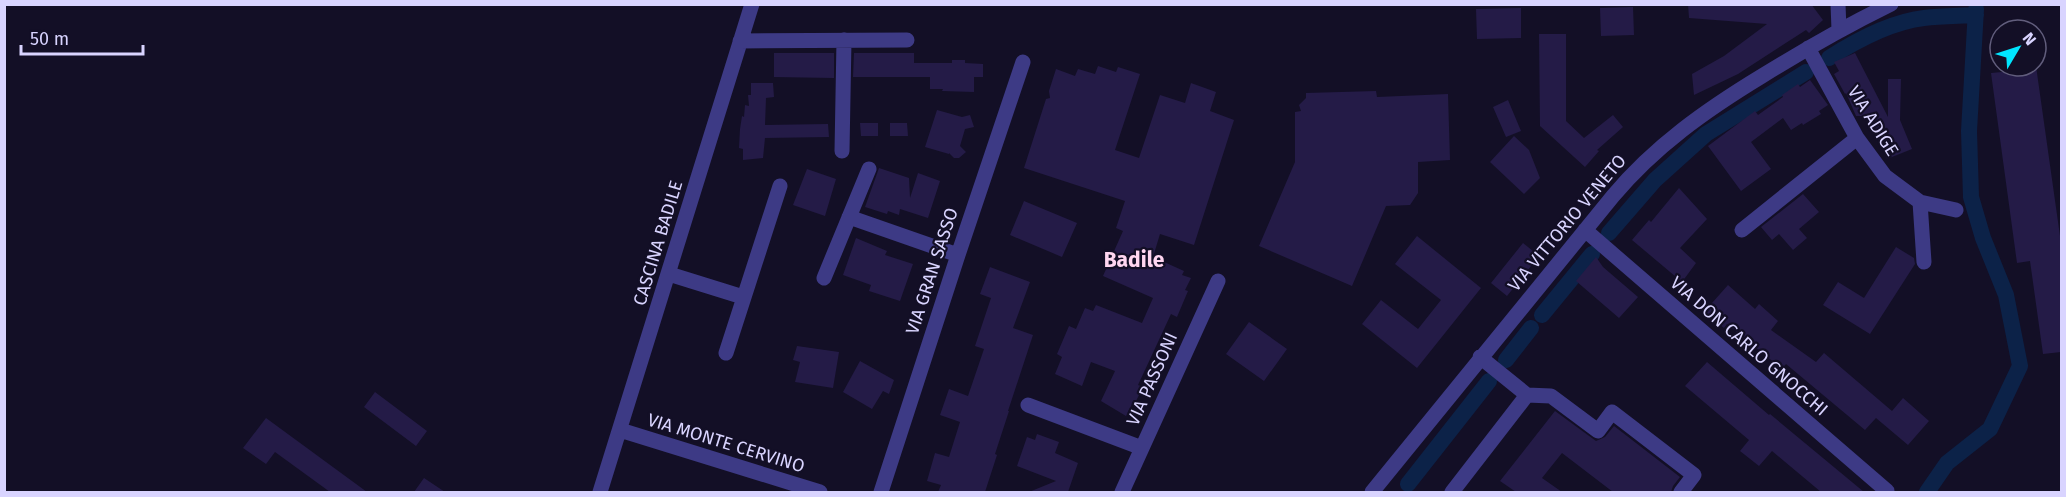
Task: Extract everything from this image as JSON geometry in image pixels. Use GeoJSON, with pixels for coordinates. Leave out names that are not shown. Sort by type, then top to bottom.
{"type":"FeatureCollection","features":[{"type":"Feature","properties":{"kind":"street","name":"CASCINA BADILE"},"geometry":{"type":"LineString","coordinates":[[600,492],[752,4]]}},
{"type":"Feature","properties":{"kind":"street"},"geometry":{"type":"LineString","coordinates":[[1838,4],[1839,30]]}},
{"type":"Feature","properties":{"kind":"street","name":"VIA VITTORIO VENETO"},"geometry":{"type":"LineString","coordinates":[[1372,492],[1480,357],[1639,167],[1681,129],[1720,101],[1839,30],[1891,4]]}},
{"type":"Feature","properties":{"kind":"street"},"geometry":{"type":"LineString","coordinates":[[842,151],[844,40]]}},
{"type":"Feature","properties":{"kind":"street"},"geometry":{"type":"LineString","coordinates":[[740,41],[908,40]]}},
{"type":"Feature","properties":{"kind":"street","name":"VIA ADIGE"},"geometry":{"type":"LineString","coordinates":[[1808,48],[1857,138],[1885,176],[1920,202],[1956,210]]}},
{"type":"Feature","properties":{"kind":"street","name":"VIA GRAN SASSO"},"geometry":{"type":"LineString","coordinates":[[881,492],[1023,63]]}},
{"type":"Feature","properties":{"kind":"street"},"geometry":{"type":"LineString","coordinates":[[1742,230],[1857,138]]}},
{"type":"Feature","properties":{"kind":"street"},"geometry":{"type":"LineString","coordinates":[[824,278],[869,169]]}},
{"type":"Feature","properties":{"kind":"street"},"geometry":{"type":"LineString","coordinates":[[726,353],[780,186]]}},
{"type":"Feature","properties":{"kind":"street"},"geometry":{"type":"LineString","coordinates":[[1920,202],[1924,262]]}},
{"type":"Feature","properties":{"kind":"street"},"geometry":{"type":"LineString","coordinates":[[849,217],[958,255]]}},
{"type":"Feature","properties":{"kind":"street","name":"VIA DON CARLO GNOCCHI"},"geometry":{"type":"LineString","coordinates":[[1585,230],[1887,491]]}},
{"type":"Feature","properties":{"kind":"street"},"geometry":{"type":"LineString","coordinates":[[669,274],[743,297]]}},
{"type":"Feature","properties":{"kind":"street","name":"VIA PASSONI"},"geometry":{"type":"LineString","coordinates":[[1122,492],[1218,282]]}},
{"type":"Feature","properties":{"kind":"street"},"geometry":{"type":"LineString","coordinates":[[1480,357],[1527,395],[1551,396],[1598,431],[1612,412],[1694,475],[1681,492]]}},
{"type":"Feature","properties":{"kind":"street"},"geometry":{"type":"LineString","coordinates":[[1452,492],[1527,395]]}},
{"type":"Feature","properties":{"kind":"street"},"geometry":{"type":"LineString","coordinates":[[1029,405],[1142,448]]}},
{"type":"Feature","properties":{"kind":"street","name":"VIA MONTE CERVINO"},"geometry":{"type":"LineString","coordinates":[[620,430],[820,492]]}},
{"type":"Feature","properties":{"kind":"building"},"geometry":{"type":"Polygon","coordinates":[[[1688,4],[1811,4],[1823,20],[1809,33],[1806,30],[1738,74],[1694,95],[1692,74],[1724,56],[1767,24],[1689,18],[1688,4]]]}},
{"type":"Feature","properties":{"kind":"building"},"geometry":{"type":"Polygon","coordinates":[[[1633,7],[1634,35],[1601,36],[1600,8],[1633,7]]]}},
{"type":"Feature","properties":{"kind":"building"},"geometry":{"type":"Polygon","coordinates":[[[1521,8],[1521,38],[1477,39],[1476,9],[1521,8]]]}},
{"type":"Feature","properties":{"kind":"building"},"geometry":{"type":"Polygon","coordinates":[[[1539,34],[1566,34],[1566,121],[1584,138],[1613,115],[1623,127],[1597,150],[1599,151],[1585,167],[1540,126],[1539,34]]]}},
{"type":"Feature","properties":{"kind":"building"},"geometry":{"type":"Polygon","coordinates":[[[774,53],[834,53],[834,78],[774,77],[774,53]]]}},
{"type":"Feature","properties":{"kind":"building"},"geometry":{"type":"Polygon","coordinates":[[[854,53],[914,53],[914,63],[952,63],[952,60],[965,60],[965,63],[983,64],[983,77],[974,77],[974,92],[930,89],[930,77],[853,77],[854,53]]]}},
{"type":"Feature","properties":{"kind":"building"},"geometry":{"type":"Polygon","coordinates":[[[1855,53],[1888,117],[1888,79],[1901,79],[1900,120],[1912,149],[1887,159],[1870,116],[1856,116],[1846,93],[1834,74],[1839,71],[1834,62],[1855,53]]]}},
{"type":"Feature","properties":{"kind":"building"},"geometry":{"type":"Polygon","coordinates":[[[1098,66],[1116,72],[1118,67],[1140,74],[1115,150],[1139,158],[1160,95],[1185,103],[1191,83],[1216,92],[1210,111],[1234,120],[1194,245],[1160,234],[1153,257],[1184,271],[1182,275],[1191,278],[1177,317],[1171,314],[1138,385],[1143,387],[1126,416],[1101,401],[1115,371],[1091,362],[1082,386],[1055,374],[1062,357],[1057,354],[1069,326],[1076,329],[1085,308],[1093,311],[1096,305],[1142,323],[1153,298],[1103,276],[1123,231],[1116,228],[1125,201],[1024,168],[1046,99],[1050,98],[1049,91],[1056,69],[1075,76],[1078,69],[1095,74],[1098,66]]]}},
{"type":"Feature","properties":{"kind":"building"},"geometry":{"type":"Polygon","coordinates":[[[1992,78],[2038,78],[2061,243],[2061,352],[2043,354],[2030,261],[2017,263],[1992,78]]]}},
{"type":"Feature","properties":{"kind":"building"},"geometry":{"type":"Polygon","coordinates":[[[1810,80],[1828,105],[1819,111],[1821,114],[1791,130],[1783,118],[1751,142],[1771,169],[1741,191],[1708,146],[1755,111],[1758,115],[1798,84],[1800,87],[1810,80]]]}},
{"type":"Feature","properties":{"kind":"building"},"geometry":{"type":"Polygon","coordinates":[[[751,83],[773,83],[774,97],[766,98],[765,125],[828,124],[829,137],[765,138],[763,158],[743,160],[743,149],[739,148],[740,129],[745,105],[749,106],[748,95],[751,95],[751,83]]]}},
{"type":"Feature","properties":{"kind":"building"},"geometry":{"type":"Polygon","coordinates":[[[1376,91],[1377,97],[1448,94],[1450,160],[1418,162],[1418,193],[1410,205],[1386,206],[1352,286],[1259,246],[1295,162],[1295,112],[1301,111],[1299,105],[1306,98],[1306,93],[1376,91]]]}},
{"type":"Feature","properties":{"kind":"building"},"geometry":{"type":"Polygon","coordinates":[[[1508,100],[1521,131],[1506,137],[1493,107],[1508,100]]]}},
{"type":"Feature","properties":{"kind":"building"},"geometry":{"type":"Polygon","coordinates":[[[937,110],[962,117],[970,115],[974,127],[965,129],[960,146],[966,152],[959,158],[925,147],[937,110]]]}},
{"type":"Feature","properties":{"kind":"building"},"geometry":{"type":"Polygon","coordinates":[[[860,123],[878,123],[878,136],[861,136],[860,123]]]}},
{"type":"Feature","properties":{"kind":"building"},"geometry":{"type":"Polygon","coordinates":[[[890,123],[907,123],[908,136],[890,136],[890,123]]]}},
{"type":"Feature","properties":{"kind":"building"},"geometry":{"type":"Polygon","coordinates":[[[1514,136],[1529,150],[1540,178],[1524,194],[1490,162],[1514,136]]]}},
{"type":"Feature","properties":{"kind":"building"},"geometry":{"type":"Polygon","coordinates":[[[879,168],[909,178],[910,198],[918,173],[940,181],[928,218],[900,209],[899,215],[865,207],[879,168]]]}},
{"type":"Feature","properties":{"kind":"building"},"geometry":{"type":"Polygon","coordinates":[[[807,169],[836,179],[825,216],[793,205],[807,169]]]}},
{"type":"Feature","properties":{"kind":"building"},"geometry":{"type":"Polygon","coordinates":[[[1679,188],[1707,219],[1680,248],[1696,263],[1682,282],[1632,240],[1649,220],[1651,222],[1679,188]]]}},
{"type":"Feature","properties":{"kind":"building"},"geometry":{"type":"Polygon","coordinates":[[[1803,194],[1819,212],[1799,229],[1807,238],[1793,250],[1779,234],[1772,240],[1761,227],[1803,194]]]}},
{"type":"Feature","properties":{"kind":"building"},"geometry":{"type":"Polygon","coordinates":[[[1024,201],[1077,223],[1062,257],[1010,235],[1024,201]]]}},
{"type":"Feature","properties":{"kind":"building"},"geometry":{"type":"Polygon","coordinates":[[[1417,236],[1481,288],[1417,368],[1362,324],[1381,300],[1418,329],[1441,300],[1395,264],[1417,236]]]}},
{"type":"Feature","properties":{"kind":"building"},"geometry":{"type":"Polygon","coordinates":[[[856,238],[887,251],[885,255],[913,264],[900,301],[869,291],[871,285],[843,275],[856,238]]]}},
{"type":"Feature","properties":{"kind":"building"},"geometry":{"type":"Polygon","coordinates":[[[1523,243],[1539,256],[1507,296],[1491,283],[1523,243]]]}},
{"type":"Feature","properties":{"kind":"building"},"geometry":{"type":"Polygon","coordinates":[[[1896,247],[1914,258],[1915,264],[1870,334],[1823,305],[1838,282],[1864,298],[1896,247]]]}},
{"type":"Feature","properties":{"kind":"building"},"geometry":{"type":"Polygon","coordinates":[[[1596,257],[1603,267],[1638,297],[1619,318],[1576,281],[1596,257]]]}},
{"type":"Feature","properties":{"kind":"building"},"geometry":{"type":"Polygon","coordinates":[[[990,267],[1030,282],[1013,328],[1033,335],[985,492],[938,492],[941,485],[927,481],[935,453],[949,457],[960,422],[940,415],[949,389],[968,396],[984,349],[975,346],[991,298],[980,294],[990,267]]]}},
{"type":"Feature","properties":{"kind":"building"},"geometry":{"type":"Polygon","coordinates":[[[1728,285],[1755,309],[1759,304],[1778,321],[1771,330],[1816,362],[1824,353],[1892,411],[1903,398],[1929,421],[1908,445],[1876,418],[1865,430],[1786,364],[1782,369],[1727,324],[1724,328],[1704,312],[1728,285]]]}},
{"type":"Feature","properties":{"kind":"building"},"geometry":{"type":"Polygon","coordinates":[[[1249,322],[1287,349],[1264,381],[1226,354],[1249,322]]]}},
{"type":"Feature","properties":{"kind":"building"},"geometry":{"type":"Polygon","coordinates":[[[797,346],[839,352],[833,388],[795,382],[800,362],[793,360],[797,346]]]}},
{"type":"Feature","properties":{"kind":"building"},"geometry":{"type":"Polygon","coordinates":[[[860,361],[894,380],[889,394],[883,391],[872,409],[843,392],[860,361]]]}},
{"type":"Feature","properties":{"kind":"building"},"geometry":{"type":"Polygon","coordinates":[[[1707,362],[1864,492],[1821,492],[1772,451],[1759,466],[1740,451],[1749,440],[1685,386],[1707,362]]]}},
{"type":"Feature","properties":{"kind":"building"},"geometry":{"type":"Polygon","coordinates":[[[375,392],[427,431],[416,446],[364,407],[375,392]]]}},
{"type":"Feature","properties":{"kind":"building"},"geometry":{"type":"Polygon","coordinates":[[[1555,411],[1596,441],[1605,437],[1614,426],[1680,477],[1671,492],[1613,492],[1562,453],[1542,478],[1562,492],[1516,492],[1500,481],[1555,411]]]}},
{"type":"Feature","properties":{"kind":"building"},"geometry":{"type":"Polygon","coordinates":[[[266,418],[367,492],[330,492],[275,452],[266,464],[243,448],[266,418]]]}},
{"type":"Feature","properties":{"kind":"building"},"geometry":{"type":"Polygon","coordinates":[[[1037,434],[1059,442],[1055,453],[1078,463],[1068,492],[1029,492],[1056,481],[1017,466],[1027,437],[1035,440],[1037,434]]]}},
{"type":"Feature","properties":{"kind":"building"},"geometry":{"type":"Polygon","coordinates":[[[424,478],[445,492],[414,492],[424,478]]]}},
{"type":"Feature","properties":{"kind":"waterway"},"geometry":{"type":"LineString","coordinates":[[1927,492],[1947,463],[1990,429],[2020,366],[2006,295],[1983,238],[1971,197],[1969,131],[1976,9]]}},
{"type":"Feature","properties":{"kind":"waterway"},"geometry":{"type":"LineString","coordinates":[[1829,58],[1862,38],[1899,23],[1924,18],[1976,15]]}},
{"type":"Feature","properties":{"kind":"waterway"},"geometry":{"type":"LineString","coordinates":[[1609,233],[1655,180],[1706,134],[1806,72]]}},
{"type":"Feature","properties":{"kind":"waterway"},"geometry":{"type":"LineString","coordinates":[[1542,315],[1592,254]]}},
{"type":"Feature","properties":{"kind":"waterway"},"geometry":{"type":"LineString","coordinates":[[1506,360],[1531,328]]}},
{"type":"Feature","properties":{"kind":"waterway"},"geometry":{"type":"LineString","coordinates":[[1408,484],[1489,381]]}},
{"type":"Feature","properties":{"kind":"district","name":"Badile"},"geometry":{"type":"Point","coordinates":[1134,260]}}]}
